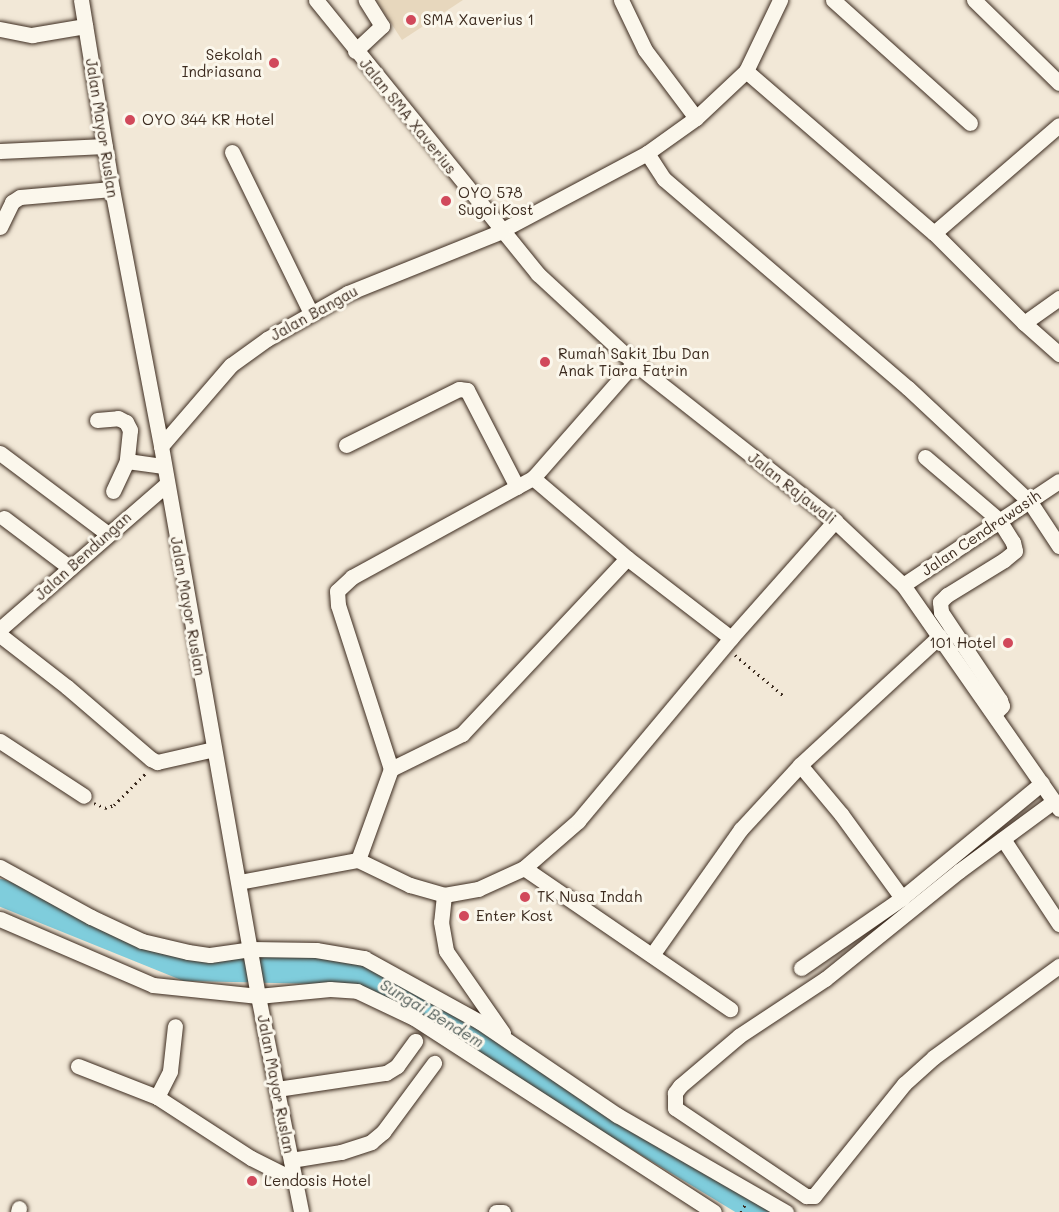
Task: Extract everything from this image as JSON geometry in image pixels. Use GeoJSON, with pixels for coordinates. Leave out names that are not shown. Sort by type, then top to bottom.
{"type":"FeatureCollection","features":[{"type":"Feature","properties":{"kind":"street","name":"Jalan Mayor Ruslan"},"geometry":{"type":"LineString","coordinates":[[81,0],[112,189],[301,1212]]}},
{"type":"Feature","properties":{"kind":"street","name":"Jalan SMA Xaverius"},"geometry":{"type":"LineString","coordinates":[[316,0],[488,213],[545,268],[561,292]]}},
{"type":"Feature","properties":{"kind":"street"},"geometry":{"type":"LineString","coordinates":[[355,51],[382,27],[366,0]]}},
{"type":"Feature","properties":{"kind":"street"},"geometry":{"type":"LineString","coordinates":[[621,0],[645,50],[696,118]]}},
{"type":"Feature","properties":{"kind":"street","name":"Jalan Bangau"},"geometry":{"type":"LineString","coordinates":[[161,446],[231,365],[267,339],[311,313],[394,273],[505,229],[647,153],[696,118],[746,70],[780,0]]}},
{"type":"Feature","properties":{"kind":"street"},"geometry":{"type":"LineString","coordinates":[[833,0],[970,123]]}},
{"type":"Feature","properties":{"kind":"street"},"geometry":{"type":"LineString","coordinates":[[974,0],[1059,82]]}},
{"type":"Feature","properties":{"kind":"street"},"geometry":{"type":"LineString","coordinates":[[0,29],[32,34],[85,26]]}},
{"type":"Feature","properties":{"kind":"street"},"geometry":{"type":"LineString","coordinates":[[746,70],[934,233],[1024,323],[1059,354]]}},
{"type":"Feature","properties":{"kind":"street"},"geometry":{"type":"LineString","coordinates":[[934,233],[1059,125]]}},
{"type":"Feature","properties":{"kind":"street"},"geometry":{"type":"LineString","coordinates":[[0,151],[105,146]]}},
{"type":"Feature","properties":{"kind":"street"},"geometry":{"type":"LineString","coordinates":[[231,152],[311,313]]}},
{"type":"Feature","properties":{"kind":"street"},"geometry":{"type":"LineString","coordinates":[[647,153],[664,179],[908,388],[1030,502],[1059,546]]}},
{"type":"Feature","properties":{"kind":"street"},"geometry":{"type":"LineString","coordinates":[[0,227],[12,202],[20,196],[112,189]]}},
{"type":"Feature","properties":{"kind":"street","name":"Jalan Rajawali"},"geometry":{"type":"LineString","coordinates":[[561,292],[634,363],[835,521],[903,585],[1056,805]]}},
{"type":"Feature","properties":{"kind":"street"},"geometry":{"type":"LineString","coordinates":[[1024,323],[1059,298]]}},
{"type":"Feature","properties":{"kind":"street"},"geometry":{"type":"LineString","coordinates":[[358,860],[392,769],[338,605],[337,591],[352,577],[532,478],[634,363]]}},
{"type":"Feature","properties":{"kind":"street"},"geometry":{"type":"LineString","coordinates":[[346,445],[459,389],[466,390],[517,487]]}},
{"type":"Feature","properties":{"kind":"street"},"geometry":{"type":"LineString","coordinates":[[97,420],[118,418],[126,422],[130,430],[128,462],[113,491]]}},
{"type":"Feature","properties":{"kind":"street"},"geometry":{"type":"LineString","coordinates":[[0,453],[108,534]]}},
{"type":"Feature","properties":{"kind":"street"},"geometry":{"type":"LineString","coordinates":[[925,457],[999,520],[1009,533],[1015,551],[947,595],[940,602],[941,612],[1000,700],[1002,706],[994,714]]}},
{"type":"Feature","properties":{"kind":"street"},"geometry":{"type":"LineString","coordinates":[[128,462],[164,466]]}},
{"type":"Feature","properties":{"kind":"street"},"geometry":{"type":"LineString","coordinates":[[532,478],[728,642]]}},
{"type":"Feature","properties":{"kind":"street","name":"Jalan Cendrawasih"},"geometry":{"type":"LineString","coordinates":[[903,585],[1059,481]]}},
{"type":"Feature","properties":{"kind":"street","name":"Jalan Bendungan"},"geometry":{"type":"LineString","coordinates":[[0,629],[167,484]]}},
{"type":"Feature","properties":{"kind":"street"},"geometry":{"type":"LineString","coordinates":[[4,518],[70,568]]}},
{"type":"Feature","properties":{"kind":"street"},"geometry":{"type":"LineString","coordinates":[[239,882],[358,860],[410,885],[444,896],[478,889],[524,868],[578,821],[728,642],[835,521]]}},
{"type":"Feature","properties":{"kind":"street"},"geometry":{"type":"LineString","coordinates":[[392,769],[462,734],[627,558]]}},
{"type":"Feature","properties":{"kind":"street"},"geometry":{"type":"LineString","coordinates":[[0,635],[67,687],[144,755],[157,762],[214,749]]}},
{"type":"Feature","properties":{"kind":"street"},"geometry":{"type":"LineString","coordinates":[[652,955],[741,830],[800,765],[940,636]]}},
{"type":"Feature","properties":{"kind":"street"},"geometry":{"type":"LineString","coordinates":[[0,741],[84,796]]}},
{"type":"Feature","properties":{"kind":"street"},"geometry":{"type":"LineString","coordinates":[[800,765],[841,814],[902,898]]}},
{"type":"Feature","properties":{"kind":"street"},"geometry":{"type":"LineString","coordinates":[[801,968],[902,898],[1042,783]]}},
{"type":"Feature","properties":{"kind":"street"},"geometry":{"type":"LineString","coordinates":[[1056,805],[1003,839],[825,979],[739,1036],[680,1086],[675,1093],[675,1108],[806,1196],[814,1196],[904,1084],[934,1057],[1059,966]]}},
{"type":"Feature","properties":{"kind":"street"},"geometry":{"type":"LineString","coordinates":[[1003,839],[1059,924]]}},
{"type":"Feature","properties":{"kind":"street"},"geometry":{"type":"LineString","coordinates":[[0,867],[91,917],[142,941],[210,955],[316,950],[364,958],[510,1042],[540,1065],[616,1115],[786,1212]]}},
{"type":"Feature","properties":{"kind":"street"},"geometry":{"type":"LineString","coordinates":[[524,868],[730,1009]]}},
{"type":"Feature","properties":{"kind":"street"},"geometry":{"type":"LineString","coordinates":[[444,896],[441,922],[446,951],[510,1042]]}},
{"type":"Feature","properties":{"kind":"street"},"geometry":{"type":"LineString","coordinates":[[0,919],[153,985],[259,994],[302,990],[357,991],[414,1018],[714,1212]]}},
{"type":"Feature","properties":{"kind":"street"},"geometry":{"type":"LineString","coordinates":[[157,1097],[170,1071],[175,1026]]}},
{"type":"Feature","properties":{"kind":"street"},"geometry":{"type":"LineString","coordinates":[[277,1089],[386,1073],[397,1066],[414,1041]]}},
{"type":"Feature","properties":{"kind":"street"},"geometry":{"type":"LineString","coordinates":[[291,1160],[341,1152],[371,1142],[383,1132],[434,1063]]}},
{"type":"Feature","properties":{"kind":"street"},"geometry":{"type":"LineString","coordinates":[[78,1066],[157,1097],[250,1158],[295,1180]]}},
{"type":"Feature","properties":{"kind":"street"},"geometry":{"type":"LineString","coordinates":[[496,1212],[503,1212]]}},
{"type":"Feature","properties":{"kind":"path"},"geometry":{"type":"LineString","coordinates":[[728,642],[784,696]]}},
{"type":"Feature","properties":{"kind":"path"},"geometry":{"type":"LineString","coordinates":[[84,796],[108,808],[157,762]]}},
{"type":"Feature","properties":{"kind":"shaded area","name":"SMA Xaverius 1"},"geometry":{"type":"Polygon","coordinates":[[[376,0],[463,0],[402,40],[376,0]]]}},
{"type":"Feature","properties":{"kind":"waterway","name":"Sungai Bendem"},"geometry":{"type":"LineString","coordinates":[[0,892],[186,967],[317,970],[372,976],[762,1212]]}},
{"type":"Feature","properties":{"kind":"place","name":"SMA Xaverius 1"},"geometry":{"type":"Point","coordinates":[411,20]}},
{"type":"Feature","properties":{"kind":"place","name":"Sekolah Indriasana"},"geometry":{"type":"Point","coordinates":[274,63]}},
{"type":"Feature","properties":{"kind":"place","name":"OYO 344 KR Hotel"},"geometry":{"type":"Point","coordinates":[130,120]}},
{"type":"Feature","properties":{"kind":"place","name":"OYO 578 Sugoi Kost"},"geometry":{"type":"Point","coordinates":[446,201]}},
{"type":"Feature","properties":{"kind":"place","name":"Rumah Sakit Ibu Dan Anak Tiara Fatrin"},"geometry":{"type":"Point","coordinates":[545,362]}},
{"type":"Feature","properties":{"kind":"place","name":"101 Hotel"},"geometry":{"type":"Point","coordinates":[1008,643]}},
{"type":"Feature","properties":{"kind":"place","name":"TK Nusa Indah"},"geometry":{"type":"Point","coordinates":[525,897]}},
{"type":"Feature","properties":{"kind":"place","name":"Enter Kost"},"geometry":{"type":"Point","coordinates":[464,916]}},
{"type":"Feature","properties":{"kind":"place","name":"Lendosis Hotel"},"geometry":{"type":"Point","coordinates":[252,1181]}}]}
